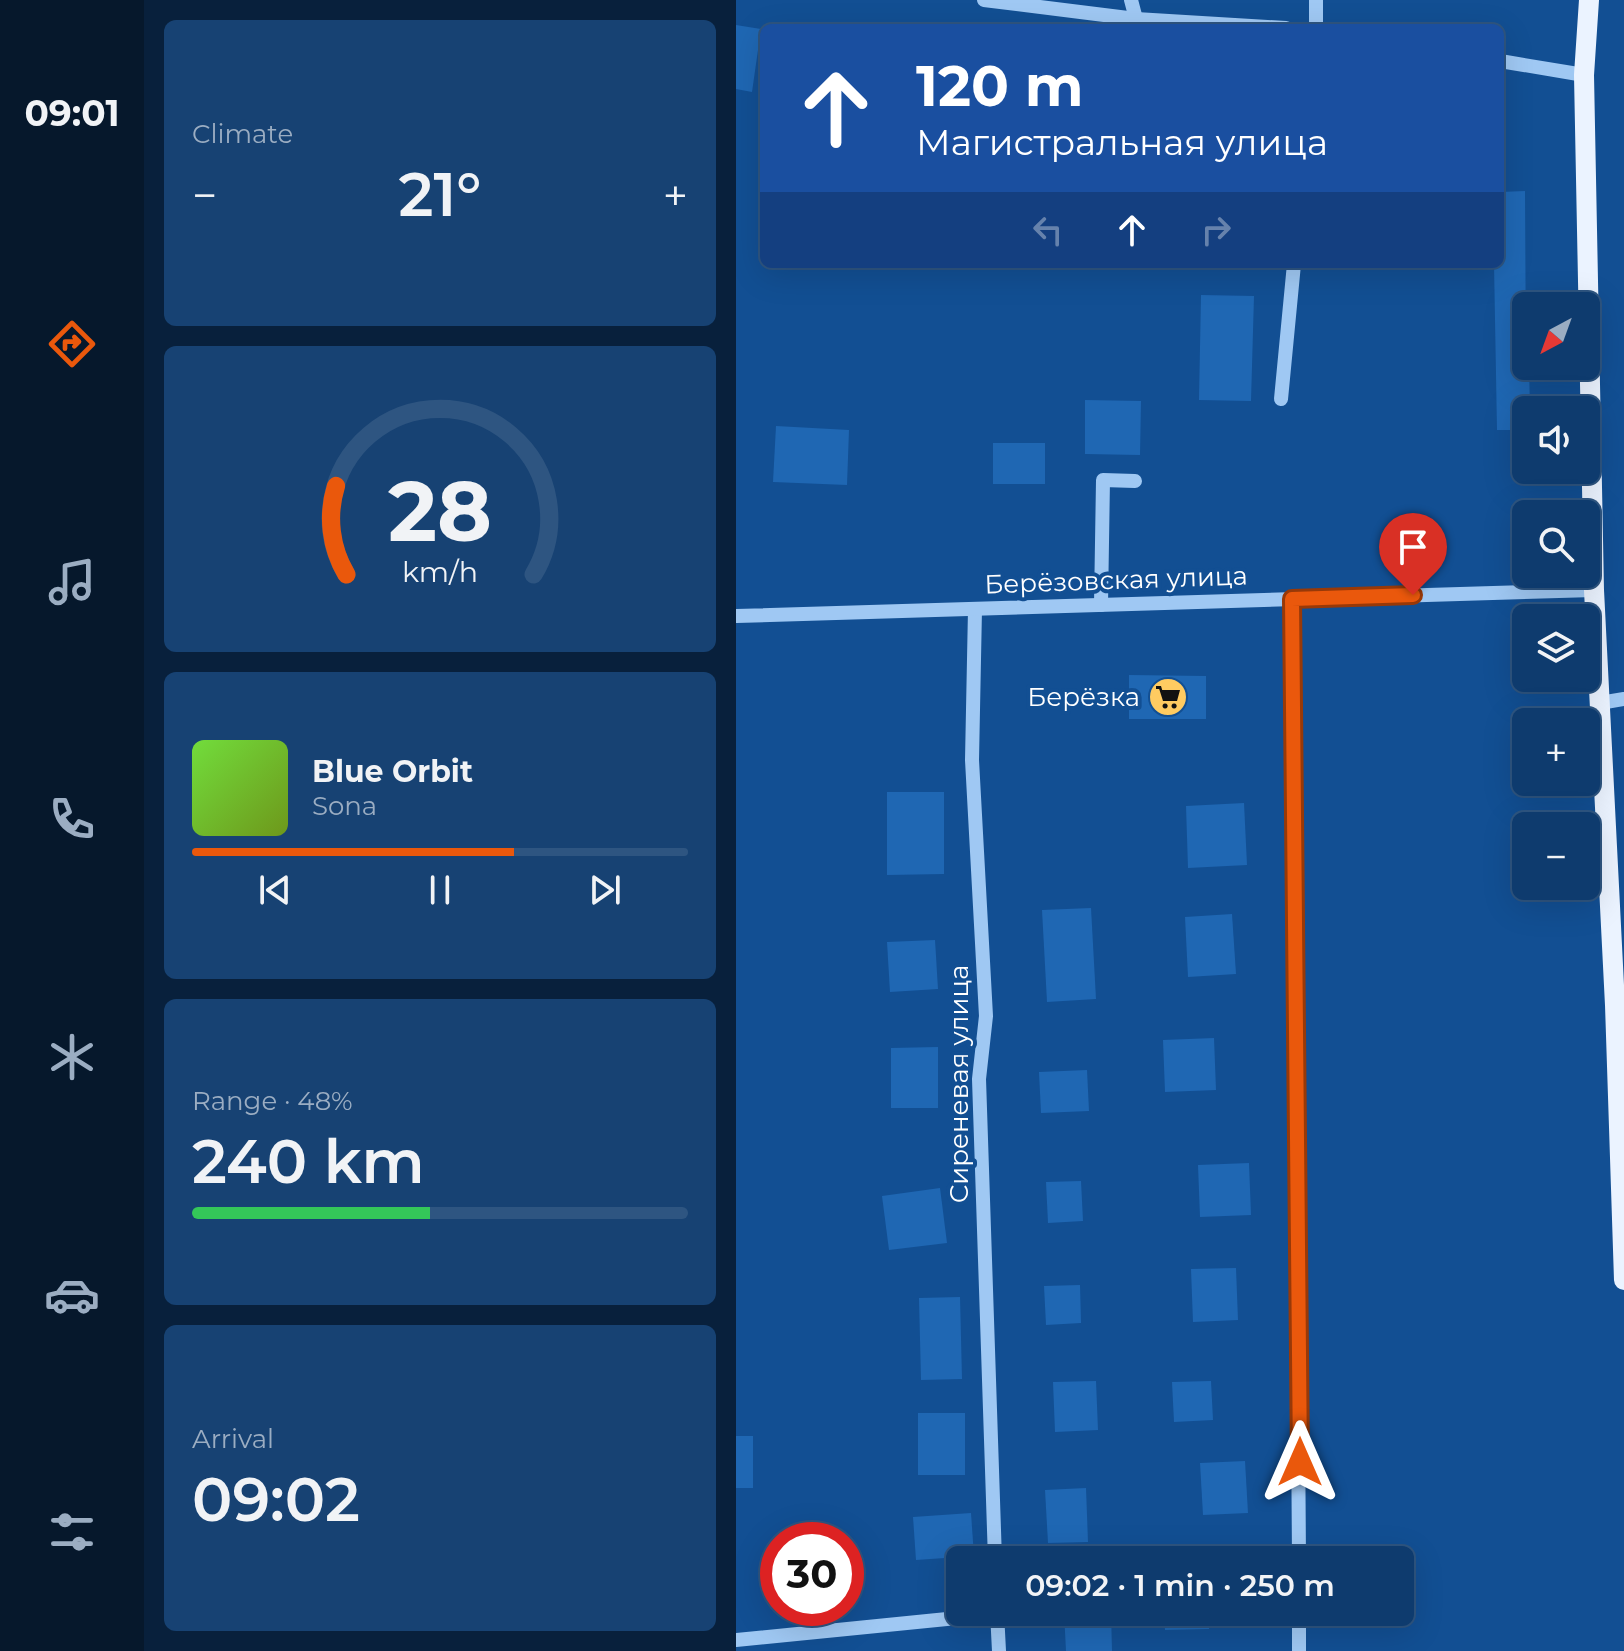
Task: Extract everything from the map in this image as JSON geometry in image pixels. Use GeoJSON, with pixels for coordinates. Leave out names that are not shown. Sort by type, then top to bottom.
{"type":"FeatureCollection","features":[{"type":"Feature","properties":{"kind":"main road"},"geometry":{"type":"LineString","coordinates":[[1589,0],[1584,75],[1594,590],[1620,1005],[1624,1280]]}},
{"type":"Feature","properties":{"kind":"street"},"geometry":{"type":"LineString","coordinates":[[984,0],[1136,19],[1219,24]]}},
{"type":"Feature","properties":{"kind":"street"},"geometry":{"type":"LineString","coordinates":[[1131,0],[1136,19]]}},
{"type":"Feature","properties":{"kind":"street"},"geometry":{"type":"LineString","coordinates":[[1316,0],[1316,24]]}},
{"type":"Feature","properties":{"kind":"street"},"geometry":{"type":"LineString","coordinates":[[1504,62],[1584,75]]}},
{"type":"Feature","properties":{"kind":"street"},"geometry":{"type":"LineString","coordinates":[[1281,399],[1294,268]]}},
{"type":"Feature","properties":{"kind":"street"},"geometry":{"type":"LineString","coordinates":[[1101,605],[1103,480],[1135,481]]}},
{"type":"Feature","properties":{"kind":"street","name":"Берёзовская улица"},"geometry":{"type":"LineString","coordinates":[[736,616],[1594,590]]}},
{"type":"Feature","properties":{"kind":"street"},"geometry":{"type":"LineString","coordinates":[[1292,599],[1299,1546]]}},
{"type":"Feature","properties":{"kind":"street","name":"Сиреневая улица"},"geometry":{"type":"LineString","coordinates":[[975,609],[972,760],[986,1016],[979,1079],[995,1546]]}},
{"type":"Feature","properties":{"kind":"street"},"geometry":{"type":"LineString","coordinates":[[1600,703],[1624,699]]}},
{"type":"Feature","properties":{"kind":"street"},"geometry":{"type":"LineString","coordinates":[[736,1640],[946,1618]]}},
{"type":"Feature","properties":{"kind":"street"},"geometry":{"type":"LineString","coordinates":[[998,1626],[999,1651]]}},
{"type":"Feature","properties":{"kind":"street"},"geometry":{"type":"LineString","coordinates":[[1299,1626],[1299,1651]]}},
{"type":"Feature","properties":{"kind":"building"},"geometry":{"type":"Polygon","coordinates":[[[736,25],[760,29],[752,92],[736,89],[736,25]]]}},
{"type":"Feature","properties":{"kind":"building"},"geometry":{"type":"Polygon","coordinates":[[[1525,191],[1526,292],[1512,292],[1512,380],[1529,380],[1530,396],[1512,396],[1512,430],[1497,430],[1494,268],[1504,268],[1504,192],[1525,191]]]}},
{"type":"Feature","properties":{"kind":"building"},"geometry":{"type":"Polygon","coordinates":[[[1201,295],[1254,296],[1251,401],[1199,400],[1201,295]]]}},
{"type":"Feature","properties":{"kind":"building"},"geometry":{"type":"Polygon","coordinates":[[[1085,400],[1141,401],[1140,455],[1085,454],[1085,400]]]}},
{"type":"Feature","properties":{"kind":"building"},"geometry":{"type":"Polygon","coordinates":[[[776,426],[849,430],[847,485],[773,482],[776,426]]]}},
{"type":"Feature","properties":{"kind":"building"},"geometry":{"type":"Polygon","coordinates":[[[993,443],[1045,443],[1045,484],[993,484],[993,443]]]}},
{"type":"Feature","properties":{"kind":"building","name":"Берёзка"},"geometry":{"type":"Polygon","coordinates":[[[1129,675],[1206,676],[1206,719],[1129,719],[1129,675]]]}},
{"type":"Feature","properties":{"kind":"building"},"geometry":{"type":"Polygon","coordinates":[[[887,792],[944,792],[944,874],[887,875],[887,792]]]}},
{"type":"Feature","properties":{"kind":"building"},"geometry":{"type":"Polygon","coordinates":[[[1244,803],[1247,865],[1188,868],[1186,806],[1244,803]]]}},
{"type":"Feature","properties":{"kind":"building"},"geometry":{"type":"Polygon","coordinates":[[[1091,908],[1096,999],[1047,1002],[1042,910],[1091,908]]]}},
{"type":"Feature","properties":{"kind":"building"},"geometry":{"type":"Polygon","coordinates":[[[1232,914],[1236,974],[1188,977],[1185,917],[1232,914]]]}},
{"type":"Feature","properties":{"kind":"building"},"geometry":{"type":"Polygon","coordinates":[[[935,940],[938,989],[890,992],[887,942],[935,940]]]}},
{"type":"Feature","properties":{"kind":"building"},"geometry":{"type":"Polygon","coordinates":[[[1214,1038],[1216,1090],[1165,1092],[1163,1040],[1214,1038]]]}},
{"type":"Feature","properties":{"kind":"building"},"geometry":{"type":"Polygon","coordinates":[[[938,1047],[938,1108],[891,1108],[891,1048],[938,1047]]]}},
{"type":"Feature","properties":{"kind":"building"},"geometry":{"type":"Polygon","coordinates":[[[1087,1070],[1089,1111],[1041,1113],[1039,1072],[1087,1070]]]}},
{"type":"Feature","properties":{"kind":"building"},"geometry":{"type":"Polygon","coordinates":[[[1249,1163],[1251,1215],[1200,1217],[1198,1165],[1249,1163]]]}},
{"type":"Feature","properties":{"kind":"building"},"geometry":{"type":"Polygon","coordinates":[[[1081,1181],[1083,1221],[1048,1223],[1046,1182],[1081,1181]]]}},
{"type":"Feature","properties":{"kind":"building"},"geometry":{"type":"Polygon","coordinates":[[[940,1188],[947,1243],[889,1250],[882,1196],[940,1188]]]}},
{"type":"Feature","properties":{"kind":"building"},"geometry":{"type":"Polygon","coordinates":[[[1236,1268],[1238,1320],[1193,1322],[1191,1269],[1236,1268]]]}},
{"type":"Feature","properties":{"kind":"building"},"geometry":{"type":"Polygon","coordinates":[[[1080,1285],[1081,1323],[1046,1325],[1044,1286],[1080,1285]]]}},
{"type":"Feature","properties":{"kind":"building"},"geometry":{"type":"Polygon","coordinates":[[[960,1297],[962,1379],[921,1380],[919,1298],[960,1297]]]}},
{"type":"Feature","properties":{"kind":"building"},"geometry":{"type":"Polygon","coordinates":[[[1096,1381],[1098,1430],[1055,1432],[1053,1382],[1096,1381]]]}},
{"type":"Feature","properties":{"kind":"building"},"geometry":{"type":"Polygon","coordinates":[[[1211,1381],[1213,1420],[1174,1422],[1172,1382],[1211,1381]]]}},
{"type":"Feature","properties":{"kind":"building"},"geometry":{"type":"Polygon","coordinates":[[[918,1413],[965,1413],[965,1475],[918,1475],[918,1413]]]}},
{"type":"Feature","properties":{"kind":"building"},"geometry":{"type":"Polygon","coordinates":[[[736,1436],[753,1436],[753,1488],[736,1488],[736,1436]]]}},
{"type":"Feature","properties":{"kind":"building"},"geometry":{"type":"Polygon","coordinates":[[[1245,1461],[1248,1513],[1203,1515],[1200,1463],[1245,1461]]]}},
{"type":"Feature","properties":{"kind":"building"},"geometry":{"type":"Polygon","coordinates":[[[1086,1488],[1088,1542],[1048,1543],[1045,1490],[1086,1488]]]}},
{"type":"Feature","properties":{"kind":"building"},"geometry":{"type":"Polygon","coordinates":[[[971,1513],[973,1546],[946,1546],[946,1558],[916,1560],[913,1517],[971,1513]]]}},
{"type":"Feature","properties":{"kind":"building"},"geometry":{"type":"Polygon","coordinates":[[[1065,1626],[1111,1626],[1112,1651],[1066,1651],[1065,1626]]]}},
{"type":"Feature","properties":{"kind":"building"},"geometry":{"type":"Polygon","coordinates":[[[1165,1626],[1209,1626],[1209,1629],[1165,1630],[1165,1626]]]}},
{"type":"Feature","properties":{"kind":"place","name":"Берёзка"},"geometry":{"type":"Point","coordinates":[1168,697]}},
{"type":"Feature","properties":{"kind":"route"},"geometry":{"type":"LineString","coordinates":[[1300,1462],[1292,599],[1413,595]]}}]}
